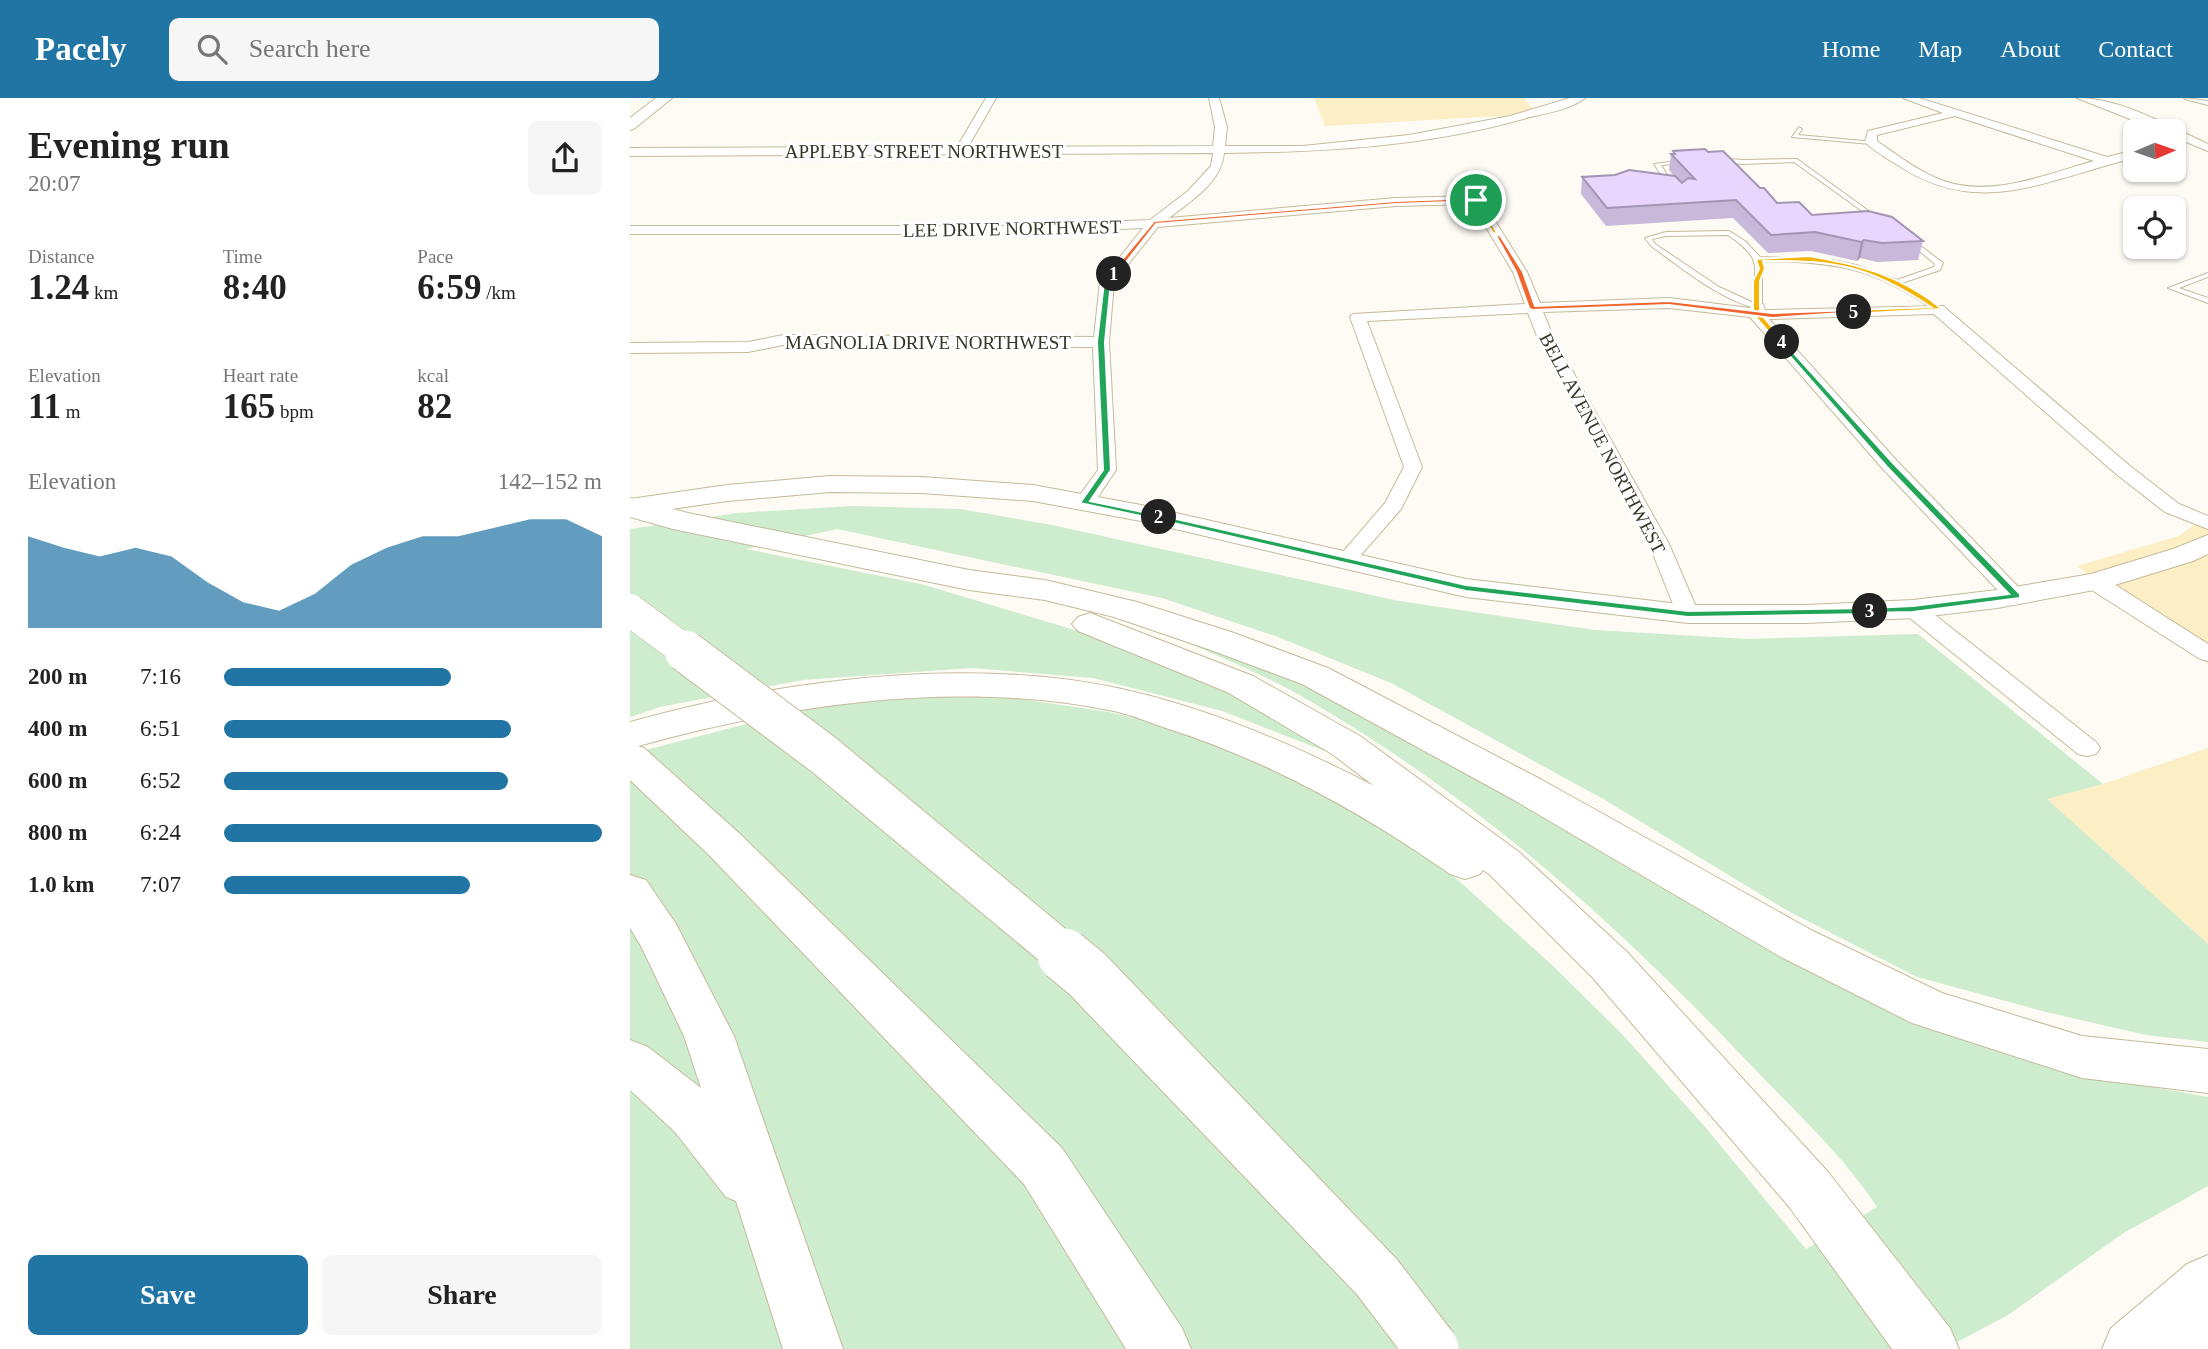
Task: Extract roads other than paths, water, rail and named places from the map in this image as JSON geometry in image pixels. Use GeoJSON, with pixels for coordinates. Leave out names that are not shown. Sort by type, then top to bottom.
{"type":"FeatureCollection","features":[{"type":"Feature","properties":{"kind":"highway"},"geometry":{"type":"LineString","coordinates":[[630,507],[684,522],[970,580],[1045,590],[1125,610],[1221,641],[1315,676],[1528,790],[1797,944],[1929,1009],[2082,1057],[2208,1070]]}},
{"type":"Feature","properties":{"kind":"highway"},"geometry":{"type":"LineString","coordinates":[[970,580],[1142,643],[1240,684],[1346,745],[1504,863],[1610,965],[1810,1190],[1929,1349]]}},
{"type":"Feature","properties":{"kind":"highway"},"geometry":{"type":"LineString","coordinates":[[630,610],[824,755],[1087,974],[1377,1276],[1432,1349]]}},
{"type":"Feature","properties":{"kind":"highway"},"geometry":{"type":"LineString","coordinates":[[630,735],[668,722],[830,692],[908,686],[1024,689],[1114,699],[1219,730],[1336,783],[1460,859],[1610,965]]}},
{"type":"Feature","properties":{"kind":"highway"},"geometry":{"type":"LineString","coordinates":[[630,757],[725,845],[1043,1166],[1161,1349]]}},
{"type":"Feature","properties":{"kind":"highway"},"geometry":{"type":"LineString","coordinates":[[630,892],[660,937],[709,1036],[813,1349]]}},
{"type":"Feature","properties":{"kind":"highway"},"geometry":{"type":"LineString","coordinates":[[630,1062],[680,1101],[715,1138],[747,1181],[774,1230]]}},
{"type":"Feature","properties":{"kind":"highway"},"geometry":{"type":"LineString","coordinates":[[2132,1349],[2208,1284]]}},
{"type":"Feature","properties":{"kind":"highway"},"geometry":{"type":"LineString","coordinates":[[2174,1349],[2208,1335]]}},
{"type":"Feature","properties":{"kind":"main road"},"geometry":{"type":"LineString","coordinates":[[632,121],[666,98]]}},
{"type":"Feature","properties":{"kind":"main road"},"geometry":{"type":"LineString","coordinates":[[630,507],[727,493],[830,484],[922,485],[1033,493],[1466,588],[1688,614],[1807,614],[1913,609],[2016,596],[2095,582],[2183,555],[2208,543]]}},
{"type":"Feature","properties":{"kind":"street"},"geometry":{"type":"LineString","coordinates":[[960,151],[991,98]]}},
{"type":"Feature","properties":{"kind":"street"},"geometry":{"type":"LineString","coordinates":[[1084,503],[1107,470],[1101,342],[1107,282],[1154,223],[1192,194],[1217,167],[1221,127],[1214,98]]}},
{"type":"Feature","properties":{"kind":"street","name":"APPLEBY STREET NORTHWEST"},"geometry":{"type":"LineString","coordinates":[[630,152],[1218,151],[1378,144],[1537,114],[1580,98]]}},
{"type":"Feature","properties":{"kind":"street"},"geometry":{"type":"LineString","coordinates":[[1908,98],[2104,160]]}},
{"type":"Feature","properties":{"kind":"street"},"geometry":{"type":"LineString","coordinates":[[2082,98],[2141,119]]}},
{"type":"Feature","properties":{"kind":"street"},"geometry":{"type":"LineString","coordinates":[[1955,113],[1872,133],[1871,142],[1914,172],[1941,184],[1965,189],[2005,189],[2123,156]]}},
{"type":"Feature","properties":{"kind":"street"},"geometry":{"type":"LineString","coordinates":[[2186,138],[2207,147]]}},
{"type":"Feature","properties":{"kind":"street"},"geometry":{"type":"LineString","coordinates":[[2186,149],[2207,147]]}},
{"type":"Feature","properties":{"kind":"street","name":"LEE DRIVE NORTHWEST"},"geometry":{"type":"LineString","coordinates":[[630,230],[1000,230],[1154,223],[1396,202],[1476,200]]}},
{"type":"Feature","properties":{"kind":"street","name":"BELL AVENUE NORTHWEST"},"geometry":{"type":"LineString","coordinates":[[1476,200],[1520,272],[1532,308],[1659,544],[1688,614]]}},
{"type":"Feature","properties":{"kind":"street"},"geometry":{"type":"LineString","coordinates":[[1346,560],[1394,505],[1413,467],[1357,317],[1532,308],[1669,303],[1757,310],[1772,316],[1938,309],[2123,470],[2172,508],[2208,523]]}},
{"type":"Feature","properties":{"kind":"street"},"geometry":{"type":"LineString","coordinates":[[1757,310],[1890,465],[2016,596]]}},
{"type":"Feature","properties":{"kind":"street"},"geometry":{"type":"LineString","coordinates":[[630,337],[754,337],[783,340]]}},
{"type":"Feature","properties":{"kind":"street","name":"MAGNOLIA DRIVE NORTHWEST"},"geometry":{"type":"LineString","coordinates":[[630,348],[747,347],[783,340],[1101,342]]}},
{"type":"Feature","properties":{"kind":"street"},"geometry":{"type":"LineString","coordinates":[[2095,582],[2208,654]]}},
{"type":"Feature","properties":{"kind":"street"},"geometry":{"type":"LineString","coordinates":[[1913,609],[2087,748]]}},
{"type":"Feature","properties":{"kind":"lane"},"geometry":{"type":"LineString","coordinates":[[2187,98],[2208,103]]}},
{"type":"Feature","properties":{"kind":"lane"},"geometry":{"type":"LineString","coordinates":[[1798,129],[1794,136],[1871,142]]}},
{"type":"Feature","properties":{"kind":"lane"},"geometry":{"type":"LineString","coordinates":[[1680,196],[1658,170],[1657,164],[1698,160]]}},
{"type":"Feature","properties":{"kind":"lane"},"geometry":{"type":"LineString","coordinates":[[1709,160],[1795,160],[1887,225]]}},
{"type":"Feature","properties":{"kind":"lane"},"geometry":{"type":"LineString","coordinates":[[1897,282],[1937,268],[1939,263],[1898,232]]}},
{"type":"Feature","properties":{"kind":"lane"},"geometry":{"type":"LineString","coordinates":[[1730,233],[1748,244],[1760,259],[1762,269],[1757,281],[1757,310],[1717,288],[1653,246],[1647,238],[1666,234],[1730,233]]}},
{"type":"Feature","properties":{"kind":"lane"},"geometry":{"type":"LineString","coordinates":[[1760,259],[1833,260],[1897,282],[1938,309]]}},
{"type":"Feature","properties":{"kind":"lane"},"geometry":{"type":"LineString","coordinates":[[2208,275],[2172,288],[2208,301]]}}]}
